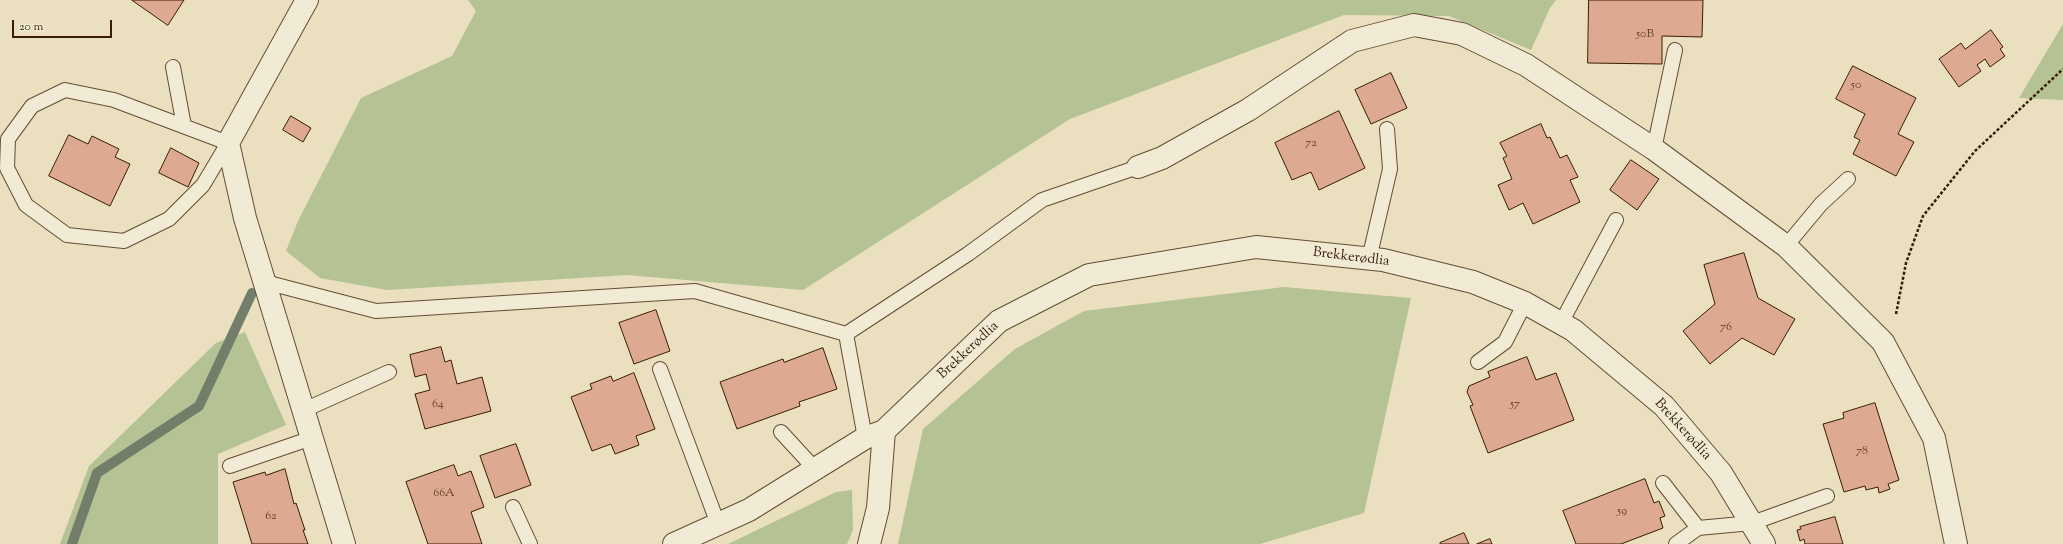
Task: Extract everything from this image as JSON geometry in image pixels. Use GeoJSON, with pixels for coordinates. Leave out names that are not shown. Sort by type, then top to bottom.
{"type":"FeatureCollection","features":[{"type":"Feature","properties":{"kind":"street"},"geometry":{"type":"LineString","coordinates":[[307,0],[228,143],[245,218],[344,544]]}},
{"type":"Feature","properties":{"kind":"street"},"geometry":{"type":"LineString","coordinates":[[1138,167],[1162,158],[1248,110],[1352,41],[1414,25],[1462,34],[1526,65],[1654,149],[1786,246],[1883,342],[1934,438],[1956,544]]}},
{"type":"Feature","properties":{"kind":"street","name":"Brekkerødlia"},"geometry":{"type":"LineString","coordinates":[[674,544],[749,510],[874,434],[999,321],[1088,275],[1256,247],[1370,259],[1473,282],[1525,303],[1573,330],[1664,406],[1721,473],[1764,544]]}},
{"type":"Feature","properties":{"kind":"street"},"geometry":{"type":"LineString","coordinates":[[869,544],[878,508],[874,434]]}},
{"type":"Feature","properties":{"kind":"lane"},"geometry":{"type":"LineString","coordinates":[[1654,149],[1675,50]]}},
{"type":"Feature","properties":{"kind":"lane"},"geometry":{"type":"LineString","coordinates":[[173,67],[184,126]]}},
{"type":"Feature","properties":{"kind":"lane"},"geometry":{"type":"LineString","coordinates":[[65,90],[114,100],[228,143],[203,185],[169,219],[124,242],[68,235],[26,204],[7,168],[8,139],[32,106],[65,90]]}},
{"type":"Feature","properties":{"kind":"lane"},"geometry":{"type":"LineString","coordinates":[[1370,259],[1390,169],[1387,129]]}},
{"type":"Feature","properties":{"kind":"lane"},"geometry":{"type":"LineString","coordinates":[[265,282],[376,311],[695,291],[846,334],[968,254],[1042,200],[1138,167]]}},
{"type":"Feature","properties":{"kind":"lane"},"geometry":{"type":"LineString","coordinates":[[1786,246],[1821,204],[1848,179]]}},
{"type":"Feature","properties":{"kind":"lane"},"geometry":{"type":"LineString","coordinates":[[1561,323],[1616,220]]}},
{"type":"Feature","properties":{"kind":"lane"},"geometry":{"type":"LineString","coordinates":[[1478,362],[1505,342],[1525,303]]}},
{"type":"Feature","properties":{"kind":"lane"},"geometry":{"type":"LineString","coordinates":[[846,334],[874,434]]}},
{"type":"Feature","properties":{"kind":"lane"},"geometry":{"type":"LineString","coordinates":[[660,369],[718,524]]}},
{"type":"Feature","properties":{"kind":"lane"},"geometry":{"type":"LineString","coordinates":[[304,410],[389,372]]}},
{"type":"Feature","properties":{"kind":"lane"},"geometry":{"type":"LineString","coordinates":[[781,432],[815,469]]}},
{"type":"Feature","properties":{"kind":"lane"},"geometry":{"type":"LineString","coordinates":[[230,466],[312,438]]}},
{"type":"Feature","properties":{"kind":"lane"},"geometry":{"type":"LineString","coordinates":[[1663,483],[1698,528]]}},
{"type":"Feature","properties":{"kind":"lane"},"geometry":{"type":"LineString","coordinates":[[1676,544],[1698,528],[1752,523],[1827,496]]}},
{"type":"Feature","properties":{"kind":"lane"},"geometry":{"type":"LineString","coordinates":[[513,507],[530,544]]}},
{"type":"Feature","properties":{"kind":"path"},"geometry":{"type":"LineString","coordinates":[[1883,342],[1894,329],[1899,294],[1906,263],[1923,216],[1974,151],[2063,69]]}},
{"type":"Feature","properties":{"kind":"green space"},"geometry":{"type":"Polygon","coordinates":[[[468,0],[1556,0],[1550,8],[1531,50],[1449,16],[1344,15],[1070,119],[803,290],[627,275],[387,290],[320,278],[286,251],[298,221],[361,98],[452,56],[476,11],[468,0]]]}},
{"type":"Feature","properties":{"kind":"green space"},"geometry":{"type":"Polygon","coordinates":[[[2063,24],[2063,100],[2019,98],[2063,24]]]}},
{"type":"Feature","properties":{"kind":"green space"},"geometry":{"type":"Polygon","coordinates":[[[1284,287],[1411,298],[1364,513],[1260,544],[898,544],[923,429],[1015,349],[1084,311],[1284,287]]]}},
{"type":"Feature","properties":{"kind":"green space"},"geometry":{"type":"Polygon","coordinates":[[[245,332],[286,425],[218,454],[218,544],[60,544],[89,466],[216,343],[245,332]]]}},
{"type":"Feature","properties":{"kind":"green space"},"geometry":{"type":"Polygon","coordinates":[[[852,490],[853,530],[847,544],[728,544],[836,492],[852,490]]]}},
{"type":"Feature","properties":{"kind":"building"},"geometry":{"type":"Polygon","coordinates":[[[132,0],[184,0],[168,25],[132,0]]]}},
{"type":"Feature","properties":{"kind":"building"},"geometry":{"type":"Polygon","coordinates":[[[1589,0],[1703,0],[1702,37],[1662,36],[1662,64],[1588,63],[1589,0]]]}},
{"type":"Feature","properties":{"kind":"building"},"geometry":{"type":"Polygon","coordinates":[[[1991,30],[2003,47],[2000,49],[2005,56],[1990,67],[1985,59],[1977,65],[1981,71],[1959,87],[1939,59],[1961,43],[1965,49],[1991,30]]]}},
{"type":"Feature","properties":{"kind":"building"},"geometry":{"type":"Polygon","coordinates":[[[1853,66],[1916,98],[1898,134],[1914,142],[1896,176],[1853,154],[1860,140],[1854,137],[1865,114],[1836,99],[1853,66]]]}},
{"type":"Feature","properties":{"kind":"building"},"geometry":{"type":"Polygon","coordinates":[[[1391,73],[1407,108],[1371,124],[1355,90],[1391,73]]]}},
{"type":"Feature","properties":{"kind":"building"},"geometry":{"type":"Polygon","coordinates":[[[1339,111],[1365,168],[1319,190],[1311,172],[1292,180],[1275,143],[1339,111]]]}},
{"type":"Feature","properties":{"kind":"building"},"geometry":{"type":"Polygon","coordinates":[[[291,116],[311,128],[303,142],[283,130],[291,116]]]}},
{"type":"Feature","properties":{"kind":"building"},"geometry":{"type":"Polygon","coordinates":[[[1541,124],[1547,138],[1550,137],[1560,158],[1567,155],[1578,177],[1570,180],[1580,202],[1533,224],[1523,203],[1509,210],[1498,185],[1512,179],[1503,158],[1507,156],[1500,143],[1541,124]]]}},
{"type":"Feature","properties":{"kind":"building"},"geometry":{"type":"Polygon","coordinates":[[[69,135],[88,144],[92,136],[119,149],[115,157],[130,164],[110,206],[49,176],[69,135]]]}},
{"type":"Feature","properties":{"kind":"building"},"geometry":{"type":"Polygon","coordinates":[[[171,148],[199,163],[188,187],[159,173],[171,148]]]}},
{"type":"Feature","properties":{"kind":"building"},"geometry":{"type":"Polygon","coordinates":[[[1631,160],[1659,179],[1637,210],[1610,190],[1631,160]]]}},
{"type":"Feature","properties":{"kind":"building"},"geometry":{"type":"Polygon","coordinates":[[[1744,253],[1758,298],[1795,319],[1774,355],[1742,338],[1710,364],[1683,331],[1715,304],[1704,265],[1744,253]]]}},
{"type":"Feature","properties":{"kind":"building"},"geometry":{"type":"Polygon","coordinates":[[[656,310],[670,351],[634,364],[619,323],[656,310]]]}},
{"type":"Feature","properties":{"kind":"building"},"geometry":{"type":"Polygon","coordinates":[[[441,347],[445,362],[451,360],[457,384],[482,377],[491,411],[425,429],[415,394],[430,390],[426,374],[415,377],[410,355],[441,347]]]}},
{"type":"Feature","properties":{"kind":"building"},"geometry":{"type":"Polygon","coordinates":[[[823,348],[837,389],[799,402],[800,406],[737,429],[720,382],[783,359],[784,362],[823,348]]]}},
{"type":"Feature","properties":{"kind":"building"},"geometry":{"type":"Polygon","coordinates":[[[1527,357],[1536,380],[1556,373],[1574,420],[1488,453],[1470,406],[1473,405],[1467,392],[1469,386],[1490,377],[1488,372],[1527,357]]]}},
{"type":"Feature","properties":{"kind":"building"},"geometry":{"type":"Polygon","coordinates":[[[634,373],[655,429],[636,436],[639,445],[615,454],[611,444],[592,451],[571,397],[592,389],[590,384],[611,376],[613,381],[634,373]]]}},
{"type":"Feature","properties":{"kind":"building"},"geometry":{"type":"Polygon","coordinates":[[[1875,403],[1899,480],[1888,484],[1890,489],[1879,493],[1878,487],[1866,490],[1865,486],[1844,492],[1823,424],[1844,418],[1843,413],[1875,403]]]}},
{"type":"Feature","properties":{"kind":"building"},"geometry":{"type":"Polygon","coordinates":[[[516,444],[531,485],[495,498],[480,456],[516,444]]]}},
{"type":"Feature","properties":{"kind":"building"},"geometry":{"type":"Polygon","coordinates":[[[454,465],[458,476],[471,471],[484,507],[471,512],[482,544],[428,544],[406,482],[454,465]]]}},
{"type":"Feature","properties":{"kind":"building"},"geometry":{"type":"Polygon","coordinates":[[[285,469],[294,504],[296,503],[308,544],[252,544],[233,482],[265,472],[266,475],[285,469]]]}},
{"type":"Feature","properties":{"kind":"building"},"geometry":{"type":"Polygon","coordinates":[[[1645,479],[1654,503],[1659,501],[1665,516],[1660,518],[1663,528],[1621,544],[1576,544],[1563,511],[1645,479]]]}},
{"type":"Feature","properties":{"kind":"building"},"geometry":{"type":"Polygon","coordinates":[[[1835,517],[1843,544],[1805,544],[1804,539],[1800,541],[1797,530],[1801,529],[1800,527],[1835,517]]]}},
{"type":"Feature","properties":{"kind":"building"},"geometry":{"type":"Polygon","coordinates":[[[1464,533],[1469,544],[1440,544],[1440,543],[1464,533]]]}},
{"type":"Feature","properties":{"kind":"building"},"geometry":{"type":"Polygon","coordinates":[[[1490,539],[1492,544],[1477,544],[1490,539]]]}},
{"type":"Feature","properties":{"kind":"waterway"},"geometry":{"type":"LineString","coordinates":[[72,544],[97,473],[199,406],[252,293]]}}]}
